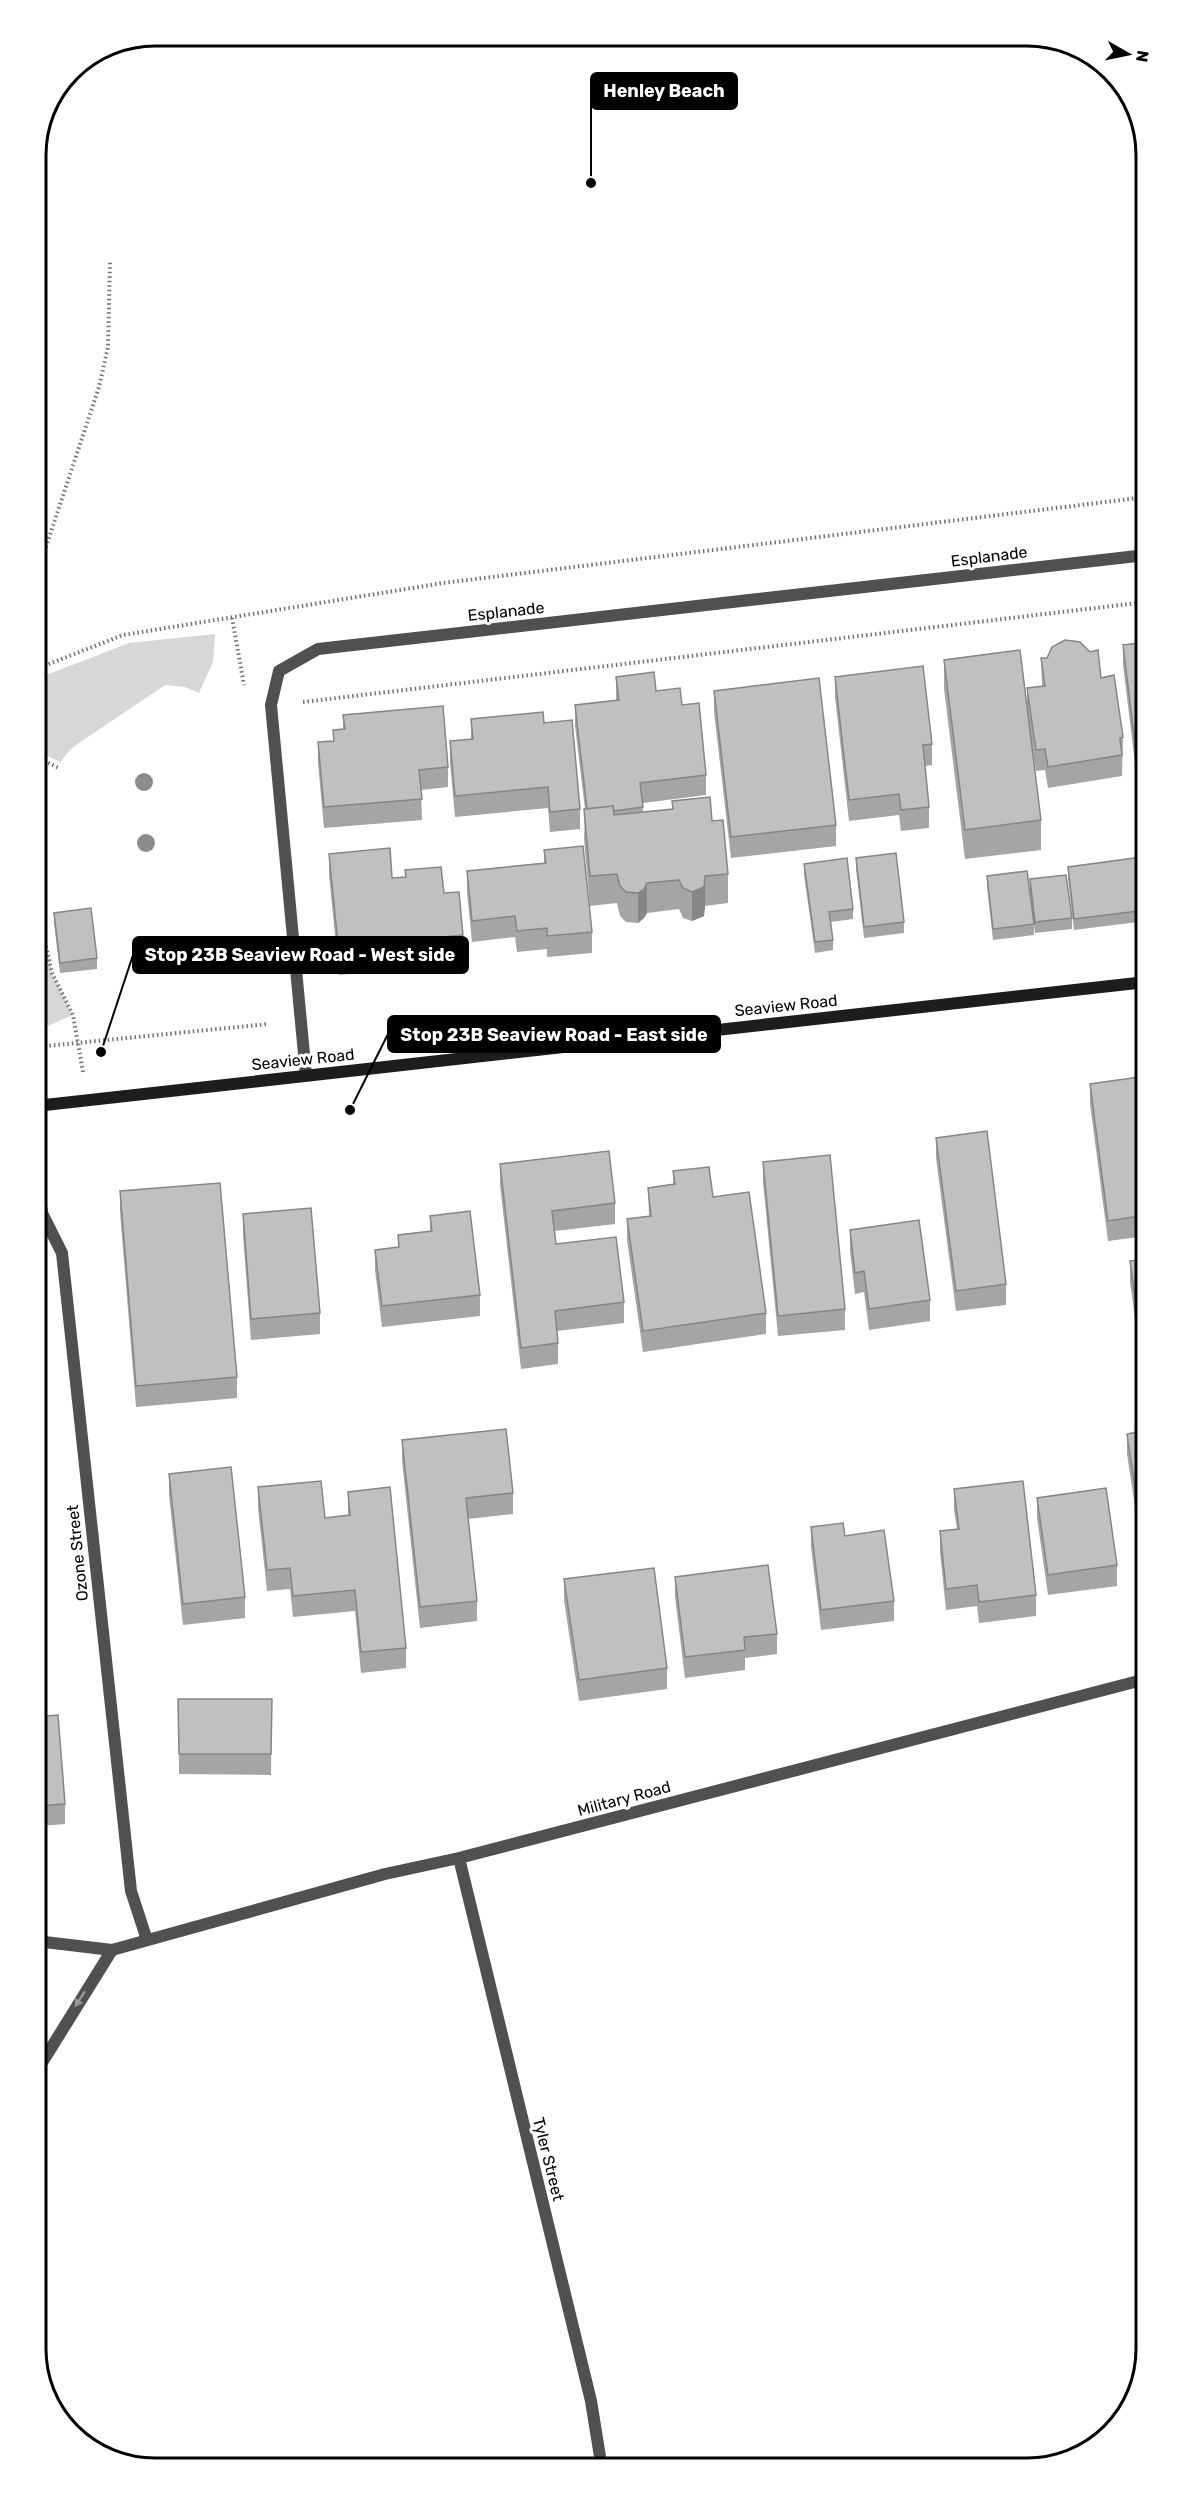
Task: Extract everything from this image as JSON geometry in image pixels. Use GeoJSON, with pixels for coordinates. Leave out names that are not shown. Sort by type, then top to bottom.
{"type":"FeatureCollection","features":[{"type":"Feature","properties":{"kind":"main road","name":"Seaview Road"},"geometry":{"type":"LineString","coordinates":[[47,1105],[1136,983]]}},
{"type":"Feature","properties":{"kind":"street","name":"Esplanade"},"geometry":{"type":"LineString","coordinates":[[306,1075],[271,705],[279,671],[318,649],[1136,556]]}},
{"type":"Feature","properties":{"kind":"street","name":"Ozone Street"},"geometry":{"type":"LineString","coordinates":[[47,1222],[62,1253],[131,1891],[147,1940]]}},
{"type":"Feature","properties":{"kind":"street","name":"Military Road"},"geometry":{"type":"LineString","coordinates":[[46,1942],[112,1950],[385,1874],[459,1858],[1136,1682]]}},
{"type":"Feature","properties":{"kind":"street","name":"Tyler Street"},"geometry":{"type":"LineString","coordinates":[[459,1858],[591,2401],[600,2458]]}},
{"type":"Feature","properties":{"kind":"street"},"geometry":{"type":"LineString","coordinates":[[46,2056],[112,1950]]}},
{"type":"Feature","properties":{"kind":"path"},"geometry":{"type":"LineString","coordinates":[[47,544],[102,377],[108,347],[110,262]]}},
{"type":"Feature","properties":{"kind":"path"},"geometry":{"type":"LineString","coordinates":[[47,663],[123,635],[442,582],[1136,497]]}},
{"type":"Feature","properties":{"kind":"path"},"geometry":{"type":"LineString","coordinates":[[303,702],[1136,603]]}},
{"type":"Feature","properties":{"kind":"path"},"geometry":{"type":"LineString","coordinates":[[232,618],[244,684]]}},
{"type":"Feature","properties":{"kind":"path"},"geometry":{"type":"LineString","coordinates":[[47,763],[59,768]]}},
{"type":"Feature","properties":{"kind":"path"},"geometry":{"type":"LineString","coordinates":[[47,950],[52,973],[73,1015],[88,1100]]}},
{"type":"Feature","properties":{"kind":"path"},"geometry":{"type":"LineString","coordinates":[[47,1046],[268,1024]]}},
{"type":"Feature","properties":{"kind":"shaded area"},"geometry":{"type":"Polygon","coordinates":[[[215,634],[213,662],[199,693],[185,687],[165,685],[73,747],[60,762],[47,755],[47,675],[129,643],[215,634]]]}},
{"type":"Feature","properties":{"kind":"shaded area"},"geometry":{"type":"Polygon","coordinates":[[[47,948],[52,973],[73,1015],[47,1026],[47,948]]]}},
{"type":"Feature","properties":{"kind":"building"},"geometry":{"type":"Polygon","coordinates":[[[1065,640],[1080,642],[1090,652],[1098,650],[1101,678],[1114,675],[1123,737],[1120,738],[1122,755],[1048,767],[1045,749],[1036,750],[1027,688],[1045,686],[1041,658],[1047,658],[1052,647],[1065,640]]]}},
{"type":"Feature","properties":{"kind":"building"},"geometry":{"type":"Polygon","coordinates":[[[1136,643],[1136,751],[1123,645],[1136,643]]]}},
{"type":"Feature","properties":{"kind":"building"},"geometry":{"type":"Polygon","coordinates":[[[1020,650],[1041,820],[965,830],[944,660],[1020,650]]]}},
{"type":"Feature","properties":{"kind":"building"},"geometry":{"type":"Polygon","coordinates":[[[923,666],[932,744],[923,745],[929,807],[901,810],[899,794],[849,800],[835,677],[923,666]]]}},
{"type":"Feature","properties":{"kind":"building"},"geometry":{"type":"Polygon","coordinates":[[[654,672],[656,691],[680,688],[682,705],[699,703],[706,775],[640,783],[643,807],[614,811],[613,806],[587,809],[575,705],[619,700],[616,677],[654,672]]]}},
{"type":"Feature","properties":{"kind":"building"},"geometry":{"type":"Polygon","coordinates":[[[819,678],[836,825],[731,837],[714,691],[819,678]]]}},
{"type":"Feature","properties":{"kind":"building"},"geometry":{"type":"Polygon","coordinates":[[[443,706],[448,767],[419,770],[422,799],[324,807],[318,742],[334,741],[333,730],[345,729],[343,715],[443,706]]]}},
{"type":"Feature","properties":{"kind":"building"},"geometry":{"type":"Polygon","coordinates":[[[543,712],[544,723],[572,720],[580,809],[550,812],[548,787],[455,796],[450,741],[473,739],[471,719],[543,712]]]}},
{"type":"Feature","properties":{"kind":"building"},"geometry":{"type":"Polygon","coordinates":[[[710,797],[712,821],[723,820],[728,874],[705,876],[704,887],[692,892],[683,888],[679,880],[647,883],[638,893],[626,892],[620,886],[617,874],[590,876],[584,809],[613,806],[614,815],[673,809],[672,801],[710,797]]]}},
{"type":"Feature","properties":{"kind":"building"},"geometry":{"type":"Polygon","coordinates":[[[583,846],[592,932],[547,936],[547,928],[517,931],[515,916],[472,921],[467,871],[546,863],[544,850],[583,846]]]}},
{"type":"Feature","properties":{"kind":"building"},"geometry":{"type":"Polygon","coordinates":[[[390,848],[392,878],[406,877],[405,870],[441,867],[444,893],[459,892],[463,935],[426,939],[427,945],[339,954],[329,854],[390,848]]]}},
{"type":"Feature","properties":{"kind":"building"},"geometry":{"type":"Polygon","coordinates":[[[896,853],[904,922],[864,927],[856,858],[896,853]]]}},
{"type":"Feature","properties":{"kind":"building"},"geometry":{"type":"Polygon","coordinates":[[[847,858],[853,909],[829,912],[833,940],[815,942],[804,864],[847,858]]]}},
{"type":"Feature","properties":{"kind":"building"},"geometry":{"type":"Polygon","coordinates":[[[1136,858],[1136,911],[1074,919],[1068,867],[1136,858]]]}},
{"type":"Feature","properties":{"kind":"building"},"geometry":{"type":"Polygon","coordinates":[[[1027,871],[1034,924],[993,929],[987,876],[1027,871]]]}},
{"type":"Feature","properties":{"kind":"building"},"geometry":{"type":"Polygon","coordinates":[[[1066,875],[1072,918],[1035,922],[1030,879],[1066,875]]]}},
{"type":"Feature","properties":{"kind":"building"},"geometry":{"type":"Polygon","coordinates":[[[91,908],[97,958],[60,963],[54,913],[91,908]]]}},
{"type":"Feature","properties":{"kind":"building"},"geometry":{"type":"Polygon","coordinates":[[[1136,1077],[1136,1217],[1108,1221],[1090,1084],[1136,1077]]]}},
{"type":"Feature","properties":{"kind":"building"},"geometry":{"type":"Polygon","coordinates":[[[987,1131],[1006,1284],[956,1291],[936,1138],[987,1131]]]}},
{"type":"Feature","properties":{"kind":"building"},"geometry":{"type":"Polygon","coordinates":[[[609,1151],[615,1203],[552,1211],[556,1244],[616,1237],[624,1302],[555,1311],[558,1343],[521,1348],[500,1164],[609,1151]]]}},
{"type":"Feature","properties":{"kind":"building"},"geometry":{"type":"Polygon","coordinates":[[[830,1155],[845,1309],[778,1316],[763,1162],[830,1155]]]}},
{"type":"Feature","properties":{"kind":"building"},"geometry":{"type":"Polygon","coordinates":[[[709,1167],[713,1197],[749,1192],[766,1313],[643,1331],[627,1219],[651,1216],[648,1188],[675,1184],[673,1171],[709,1167]]]}},
{"type":"Feature","properties":{"kind":"building"},"geometry":{"type":"Polygon","coordinates":[[[220,1183],[237,1377],[136,1386],[120,1191],[220,1183]]]}},
{"type":"Feature","properties":{"kind":"building"},"geometry":{"type":"Polygon","coordinates":[[[311,1208],[320,1313],[251,1319],[243,1214],[311,1208]]]}},
{"type":"Feature","properties":{"kind":"building"},"geometry":{"type":"Polygon","coordinates":[[[470,1211],[480,1295],[382,1306],[375,1250],[399,1247],[398,1235],[432,1231],[430,1216],[470,1211]]]}},
{"type":"Feature","properties":{"kind":"building"},"geometry":{"type":"Polygon","coordinates":[[[919,1220],[930,1300],[869,1309],[864,1271],[855,1273],[850,1230],[919,1220]]]}},
{"type":"Feature","properties":{"kind":"building"},"geometry":{"type":"Polygon","coordinates":[[[1136,1260],[1136,1305],[1130,1261],[1136,1260]]]}},
{"type":"Feature","properties":{"kind":"building"},"geometry":{"type":"Polygon","coordinates":[[[506,1429],[513,1493],[466,1498],[477,1601],[420,1607],[402,1440],[506,1429]]]}},
{"type":"Feature","properties":{"kind":"building"},"geometry":{"type":"Polygon","coordinates":[[[1136,1432],[1136,1494],[1127,1434],[1136,1432]]]}},
{"type":"Feature","properties":{"kind":"building"},"geometry":{"type":"Polygon","coordinates":[[[231,1467],[245,1597],[183,1604],[169,1474],[231,1467]]]}},
{"type":"Feature","properties":{"kind":"building"},"geometry":{"type":"Polygon","coordinates":[[[321,1481],[325,1518],[350,1515],[348,1492],[390,1487],[406,1648],[361,1652],[355,1590],[293,1596],[290,1568],[267,1570],[258,1487],[321,1481]]]}},
{"type":"Feature","properties":{"kind":"building"},"geometry":{"type":"Polygon","coordinates":[[[1023,1481],[1036,1595],[979,1602],[977,1585],[946,1589],[940,1531],[959,1529],[954,1489],[1023,1481]]]}},
{"type":"Feature","properties":{"kind":"building"},"geometry":{"type":"Polygon","coordinates":[[[1106,1488],[1117,1565],[1048,1575],[1037,1498],[1106,1488]]]}},
{"type":"Feature","properties":{"kind":"building"},"geometry":{"type":"Polygon","coordinates":[[[843,1523],[845,1536],[884,1530],[894,1601],[821,1610],[811,1527],[843,1523]]]}},
{"type":"Feature","properties":{"kind":"building"},"geometry":{"type":"Polygon","coordinates":[[[768,1565],[777,1634],[744,1637],[745,1650],[685,1657],[675,1577],[768,1565]]]}},
{"type":"Feature","properties":{"kind":"building"},"geometry":{"type":"Polygon","coordinates":[[[654,1568],[667,1668],[579,1680],[564,1579],[654,1568]]]}},
{"type":"Feature","properties":{"kind":"building"},"geometry":{"type":"Polygon","coordinates":[[[178,1699],[272,1699],[271,1754],[179,1754],[178,1699]]]}},
{"type":"Feature","properties":{"kind":"building"},"geometry":{"type":"Polygon","coordinates":[[[58,1715],[65,1804],[46,1805],[46,1716],[58,1715]]]}},
{"type":"Feature","properties":{"kind":"place","name":"Henley Beach"},"geometry":{"type":"Point","coordinates":[591,183]}},
{"type":"Feature","properties":{"kind":"place","name":"Stop 23B Seaview Road - West side"},"geometry":{"type":"Point","coordinates":[101,1052]}},
{"type":"Feature","properties":{"kind":"place","name":"Stop 23B Seaview Road - East side"},"geometry":{"type":"Point","coordinates":[350,1110]}}]}
